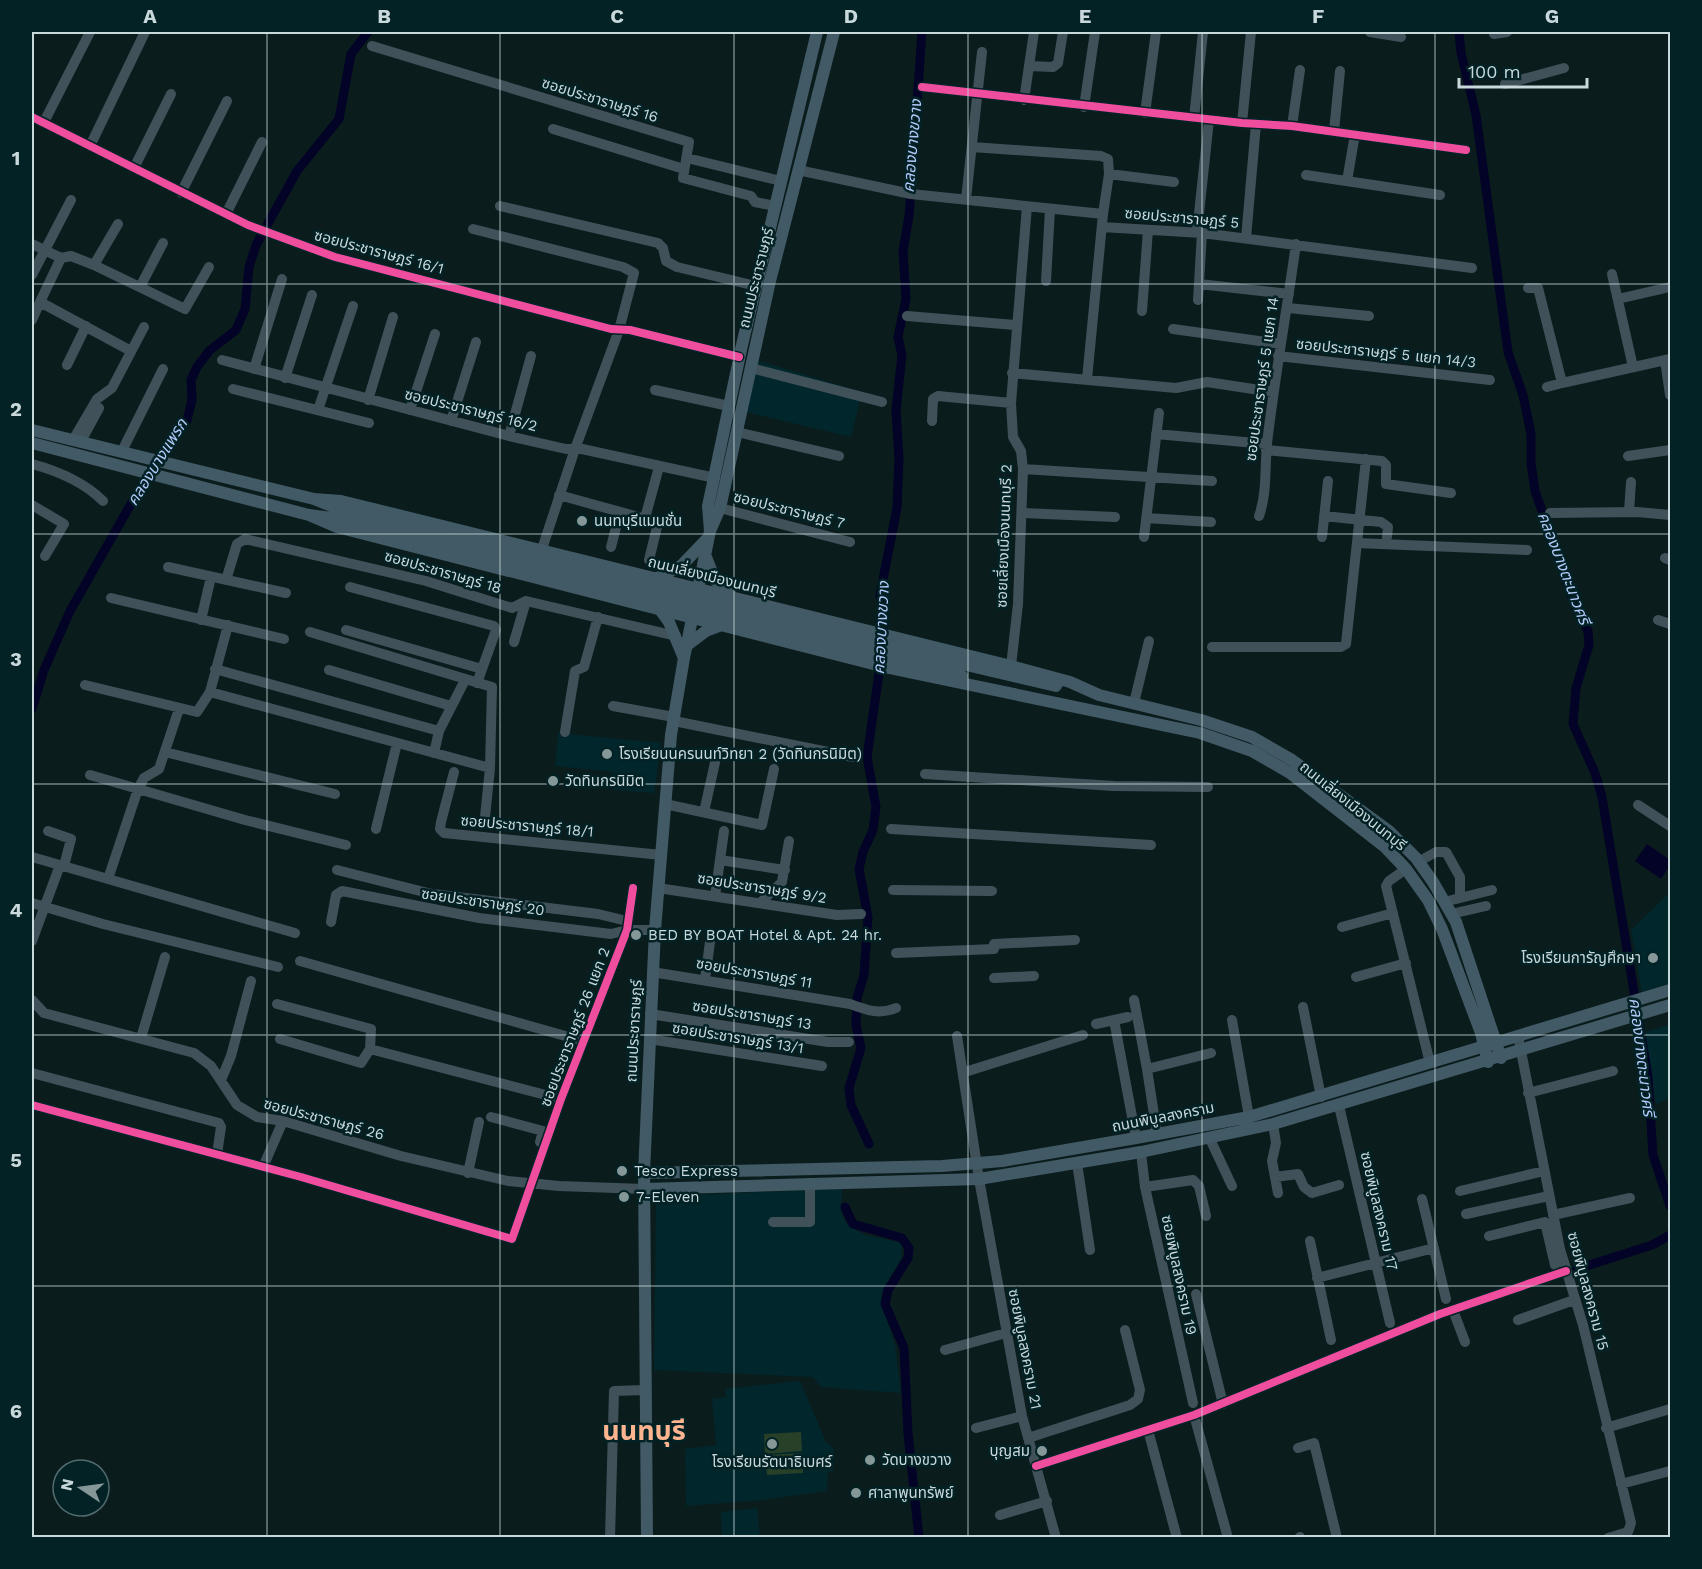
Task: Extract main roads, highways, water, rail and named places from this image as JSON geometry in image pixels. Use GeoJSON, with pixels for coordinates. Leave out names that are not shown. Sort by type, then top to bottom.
{"type":"FeatureCollection","features":[{"type":"Feature","properties":{"kind":"main road","name":"ถนนประชาราษฎร์"},"geometry":{"type":"LineString","coordinates":[[709,534],[707,516],[739,357],[817,32]]}},
{"type":"Feature","properties":{"kind":"main road","name":"ถนนประชาราษฎร์"},"geometry":{"type":"LineString","coordinates":[[646,1538],[644,1173],[652,972],[664,804],[674,719],[709,534],[720,508],[798,170],[834,32]]}},
{"type":"Feature","properties":{"kind":"main road","name":"ถนนเลี่ยงเมืองนนทบุรี"},"geometry":{"type":"LineString","coordinates":[[32,430],[314,499],[394,528]]}},
{"type":"Feature","properties":{"kind":"main road","name":"ถนนเลี่ยงเมืองนนทบุรี"},"geometry":{"type":"LineString","coordinates":[[32,443],[309,515],[394,528],[1015,678],[1100,694],[1227,728],[1292,760],[1389,831],[1418,862],[1451,914],[1501,1058]]}},
{"type":"Feature","properties":{"kind":"main road","name":"ถนนเลี่ยงเมืองนนทบุรี"},"geometry":{"type":"LineString","coordinates":[[314,499],[341,501],[542,549],[874,633],[900,649],[1079,708]]}},
{"type":"Feature","properties":{"kind":"main road","name":"ถนนเลี่ยงเมืองนนทบุรี"},"geometry":{"type":"LineString","coordinates":[[309,515],[337,527],[889,668],[1200,733],[1252,752],[1290,773],[1385,847],[1406,869],[1428,900],[1442,929],[1488,1062]]}},
{"type":"Feature","properties":{"kind":"main road"},"geometry":{"type":"LineString","coordinates":[[656,578],[681,566],[709,534]]}},
{"type":"Feature","properties":{"kind":"main road"},"geometry":{"type":"LineString","coordinates":[[706,553],[715,580],[733,597]]}},
{"type":"Feature","properties":{"kind":"main road"},"geometry":{"type":"LineString","coordinates":[[635,602],[644,598],[649,588],[647,579],[640,574]]}},
{"type":"Feature","properties":{"kind":"main road"},"geometry":{"type":"LineString","coordinates":[[742,629],[732,621],[731,611],[736,602],[746,600]]}},
{"type":"Feature","properties":{"kind":"main road"},"geometry":{"type":"LineString","coordinates":[[658,608],[685,652],[706,631],[722,624]]}},
{"type":"Feature","properties":{"kind":"main road","name":"ถนนเลี่ยงเมืองนนทบุรี"},"geometry":{"type":"LineString","coordinates":[[900,649],[1011,666],[1070,682],[1100,694]]}},
{"type":"Feature","properties":{"kind":"main road","name":"ถนนพิบูลสงคราม"},"geometry":{"type":"LineString","coordinates":[[644,1173],[912,1168],[976,1163],[1136,1138],[1249,1117],[1671,990]]}},
{"type":"Feature","properties":{"kind":"main road","name":"ถนนพิบูลสงคราม"},"geometry":{"type":"LineString","coordinates":[[644,1189],[979,1179],[1141,1152],[1273,1125],[1671,1005]]}},
{"type":"Feature","properties":{"kind":"water"},"geometry":{"type":"Polygon","coordinates":[[[1647,844],[1670,860],[1670,865],[1661,879],[1635,861],[1647,844]]]}},
{"type":"Feature","properties":{"kind":"waterway","name":"คลองบางแพรก"},"geometry":{"type":"LineString","coordinates":[[32,709],[44,670],[70,611],[140,488],[187,420],[192,400],[191,380],[197,367],[209,351],[236,330],[245,309],[249,267],[256,245],[297,171],[339,119],[351,54],[368,32]]}},
{"type":"Feature","properties":{"kind":"waterway","name":"คลองบางขวาง"},"geometry":{"type":"LineString","coordinates":[[882,640],[884,615],[880,595],[897,508],[899,458],[896,410],[902,355],[898,337],[906,299],[903,251],[909,216],[922,32]]}},
{"type":"Feature","properties":{"kind":"waterway","name":"คลองบางตะนาวศรี"},"geometry":{"type":"LineString","coordinates":[[1459,32],[1461,53],[1476,115],[1508,352],[1523,395],[1531,434],[1531,463],[1535,491],[1577,611],[1588,631],[1589,645],[1576,688],[1573,724],[1595,773],[1602,797],[1648,1077],[1653,1155],[1670,1206]]}},
{"type":"Feature","properties":{"kind":"waterway","name":"คลองบางขวาง"},"geometry":{"type":"LineString","coordinates":[[869,1144],[851,1105],[849,1088],[861,1048],[856,1025],[857,998],[864,975],[868,917],[859,869],[863,852],[873,830],[876,807],[867,757],[881,659]]}},
{"type":"Feature","properties":{"kind":"waterway","name":"คลองบางขวาง"},"geometry":{"type":"LineString","coordinates":[[845,1207],[853,1224],[902,1238],[909,1248],[908,1258],[888,1290],[885,1304],[904,1348],[908,1433],[919,1538]]}},
{"type":"Feature","properties":{"kind":"waterway"},"geometry":{"type":"LineString","coordinates":[[1577,1269],[1652,1245],[1670,1235]]}},
{"type":"Feature","properties":{"kind":"place","name":"นนทบุรีแมนชั่น"},"geometry":{"type":"Point","coordinates":[582,521]}},
{"type":"Feature","properties":{"kind":"place","name":"โรงเรียนนครนนท์วิทยา 2 (วัดทินกรนิมิต)"},"geometry":{"type":"Point","coordinates":[607,754]}},
{"type":"Feature","properties":{"kind":"place","name":"วัดทินกรนิมิต"},"geometry":{"type":"Point","coordinates":[553,781]}},
{"type":"Feature","properties":{"kind":"place","name":"BED BY BOAT Hotel & Apt. 24 hr."},"geometry":{"type":"Point","coordinates":[636,935]}},
{"type":"Feature","properties":{"kind":"place","name":"โรงเรียนการัญศึกษา"},"geometry":{"type":"Point","coordinates":[1653,958]}},
{"type":"Feature","properties":{"kind":"place","name":"Tesco Express"},"geometry":{"type":"Point","coordinates":[622,1171]}},
{"type":"Feature","properties":{"kind":"place","name":"7-Eleven"},"geometry":{"type":"Point","coordinates":[624,1197]}},
{"type":"Feature","properties":{"kind":"place","name":"โรงเรียนรัตนาธิเบศร์"},"geometry":{"type":"Point","coordinates":[772,1444]}},
{"type":"Feature","properties":{"kind":"place","name":"บุญสม"},"geometry":{"type":"Point","coordinates":[1042,1451]}},
{"type":"Feature","properties":{"kind":"place","name":"วัดบางขวาง"},"geometry":{"type":"Point","coordinates":[870,1460]}},
{"type":"Feature","properties":{"kind":"place","name":"ศาลาพูนทรัพย์"},"geometry":{"type":"Point","coordinates":[856,1493]}},
{"type":"Feature","properties":{"kind":"district","name":"นนทบุรี"},"geometry":{"type":"Point","coordinates":[644,1431]}}]}
